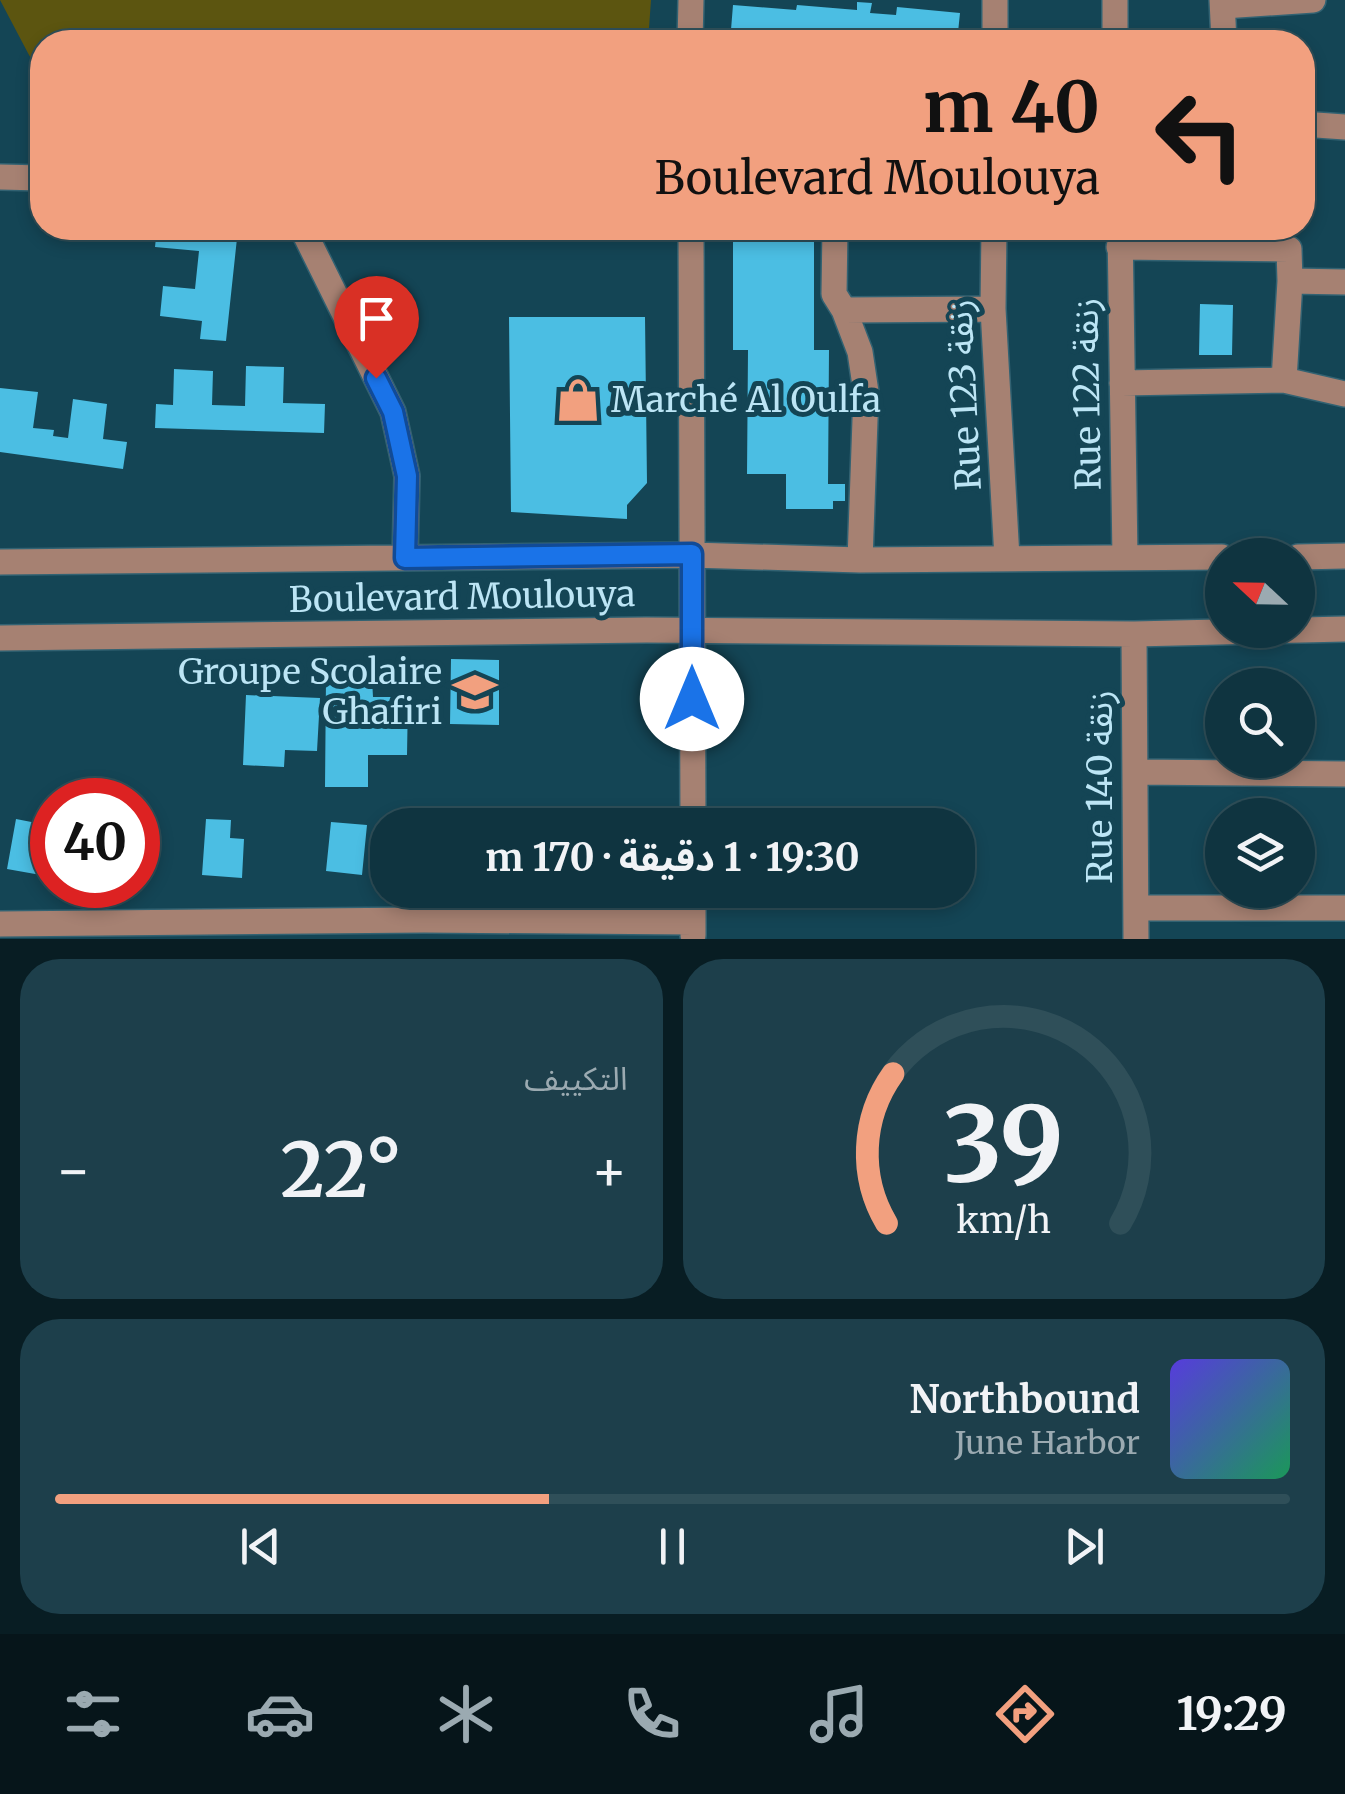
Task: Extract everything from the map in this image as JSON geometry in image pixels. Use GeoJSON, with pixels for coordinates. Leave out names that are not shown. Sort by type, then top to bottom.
{"type":"FeatureCollection","features":[{"type":"Feature","properties":{"kind":"street"},"geometry":{"type":"LineString","coordinates":[[690,0],[690,30]]}},
{"type":"Feature","properties":{"kind":"street"},"geometry":{"type":"LineString","coordinates":[[995,0],[995,30]]}},
{"type":"Feature","properties":{"kind":"street"},"geometry":{"type":"LineString","coordinates":[[1114,0],[1114,30]]}},
{"type":"Feature","properties":{"kind":"street"},"geometry":{"type":"LineString","coordinates":[[1223,30],[1222,3],[1313,0]]}},
{"type":"Feature","properties":{"kind":"street"},"geometry":{"type":"LineString","coordinates":[[1315,125],[1345,127]]}},
{"type":"Feature","properties":{"kind":"street"},"geometry":{"type":"LineString","coordinates":[[0,177],[30,178]]}},
{"type":"Feature","properties":{"kind":"street"},"geometry":{"type":"LineString","coordinates":[[308,240],[393,412],[407,476],[405,558]]}},
{"type":"Feature","properties":{"kind":"street"},"geometry":{"type":"LineString","coordinates":[[691,240],[693,808]]}},
{"type":"Feature","properties":{"kind":"street"},"geometry":{"type":"LineString","coordinates":[[835,240],[834,294],[860,352],[866,392],[860,560]]}},
{"type":"Feature","properties":{"kind":"street","name":"Rue 123 زنقة"},"geometry":{"type":"LineString","coordinates":[[994,240],[993,308],[1008,558]]}},
{"type":"Feature","properties":{"kind":"street","name":"Rue 122 زنقة"},"geometry":{"type":"LineString","coordinates":[[1120,240],[1125,558]]}},
{"type":"Feature","properties":{"kind":"street"},"geometry":{"type":"LineString","coordinates":[[1244,240],[1288,248],[1284,380]]}},
{"type":"Feature","properties":{"kind":"street"},"geometry":{"type":"LineString","coordinates":[[1290,281],[1345,282]]}},
{"type":"Feature","properties":{"kind":"street"},"geometry":{"type":"LineString","coordinates":[[844,310],[993,308]]}},
{"type":"Feature","properties":{"kind":"street"},"geometry":{"type":"LineString","coordinates":[[1122,383],[1284,380],[1345,394]]}},
{"type":"Feature","properties":{"kind":"street","name":"Boulevard Moulouya"},"geometry":{"type":"LineString","coordinates":[[0,562],[692,554],[860,560],[1205,558]]}},
{"type":"Feature","properties":{"kind":"street"},"geometry":{"type":"LineString","coordinates":[[1315,557],[1345,556]]}},
{"type":"Feature","properties":{"kind":"street","name":"Boulevard Moulouya"},"geometry":{"type":"LineString","coordinates":[[0,638],[692,630],[1134,634],[1345,629]]}},
{"type":"Feature","properties":{"kind":"street","name":"Rue 140 زنقة"},"geometry":{"type":"LineString","coordinates":[[1134,634],[1136,939]]}},
{"type":"Feature","properties":{"kind":"street"},"geometry":{"type":"LineString","coordinates":[[1135,772],[1345,774]]}},
{"type":"Feature","properties":{"kind":"street"},"geometry":{"type":"LineString","coordinates":[[1136,908],[1345,908]]}},
{"type":"Feature","properties":{"kind":"street"},"geometry":{"type":"LineString","coordinates":[[0,924],[245,930],[694,931]]}},
{"type":"Feature","properties":{"kind":"shaded area"},"geometry":{"type":"Polygon","coordinates":[[[0,0],[651,0],[649,30],[30,30],[29,55],[0,0]]]}},
{"type":"Feature","properties":{"kind":"building"},"geometry":{"type":"Polygon","coordinates":[[[857,2],[872,3],[870,13],[896,15],[897,7],[960,13],[958,30],[731,30],[733,5],[857,10],[857,2]]]}},
{"type":"Feature","properties":{"kind":"building"},"geometry":{"type":"Polygon","coordinates":[[[156,240],[237,240],[226,341],[200,339],[202,321],[160,316],[163,286],[195,289],[199,251],[155,247],[156,240]]]}},
{"type":"Feature","properties":{"kind":"building"},"geometry":{"type":"Polygon","coordinates":[[[733,240],[814,240],[814,350],[829,350],[828,484],[845,484],[845,501],[833,501],[833,509],[786,509],[786,474],[747,474],[748,350],[733,350],[733,240]]]}},
{"type":"Feature","properties":{"kind":"building"},"geometry":{"type":"Polygon","coordinates":[[[1200,304],[1233,305],[1232,355],[1199,355],[1200,304]]]}},
{"type":"Feature","properties":{"kind":"building","name":"Marché Al Oulfa"},"geometry":{"type":"Polygon","coordinates":[[[509,317],[645,317],[647,483],[627,505],[627,519],[511,512],[509,317]]]}},
{"type":"Feature","properties":{"kind":"building"},"geometry":{"type":"Polygon","coordinates":[[[246,366],[284,367],[283,403],[325,404],[324,433],[155,428],[156,404],[173,405],[174,369],[213,371],[212,405],[245,406],[246,366]]]}},
{"type":"Feature","properties":{"kind":"building"},"geometry":{"type":"Polygon","coordinates":[[[0,388],[38,392],[33,428],[54,430],[53,436],[68,438],[73,399],[107,404],[103,439],[127,442],[123,469],[0,452],[0,388]]]}},
{"type":"Feature","properties":{"kind":"building","name":"Groupe Scolaire Ghafiri"},"geometry":{"type":"Polygon","coordinates":[[[451,659],[499,660],[499,725],[450,724],[451,659]]]}},
{"type":"Feature","properties":{"kind":"building"},"geometry":{"type":"Polygon","coordinates":[[[326,678],[372,679],[373,697],[408,697],[407,755],[368,755],[368,787],[325,787],[326,678]]]}},
{"type":"Feature","properties":{"kind":"building"},"geometry":{"type":"Polygon","coordinates":[[[246,695],[320,698],[317,751],[285,750],[284,767],[243,765],[246,695]]]}},
{"type":"Feature","properties":{"kind":"building"},"geometry":{"type":"Polygon","coordinates":[[[16,819],[30,822],[30,873],[7,869],[16,819]]]}},
{"type":"Feature","properties":{"kind":"building"},"geometry":{"type":"Polygon","coordinates":[[[206,819],[231,820],[230,838],[244,839],[242,878],[202,875],[206,819]]]}},
{"type":"Feature","properties":{"kind":"building"},"geometry":{"type":"Polygon","coordinates":[[[331,822],[367,825],[362,875],[326,871],[331,822]]]}},
{"type":"Feature","properties":{"kind":"place","name":"Marché Al Oulfa"},"geometry":{"type":"Point","coordinates":[578,400]}},
{"type":"Feature","properties":{"kind":"place","name":"Groupe Scolaire Ghafiri"},"geometry":{"type":"Point","coordinates":[475,692]}},
{"type":"Feature","properties":{"kind":"route"},"geometry":{"type":"LineString","coordinates":[[376,378],[393,412],[407,476],[405,558],[692,554],[692,699]]}}]}
